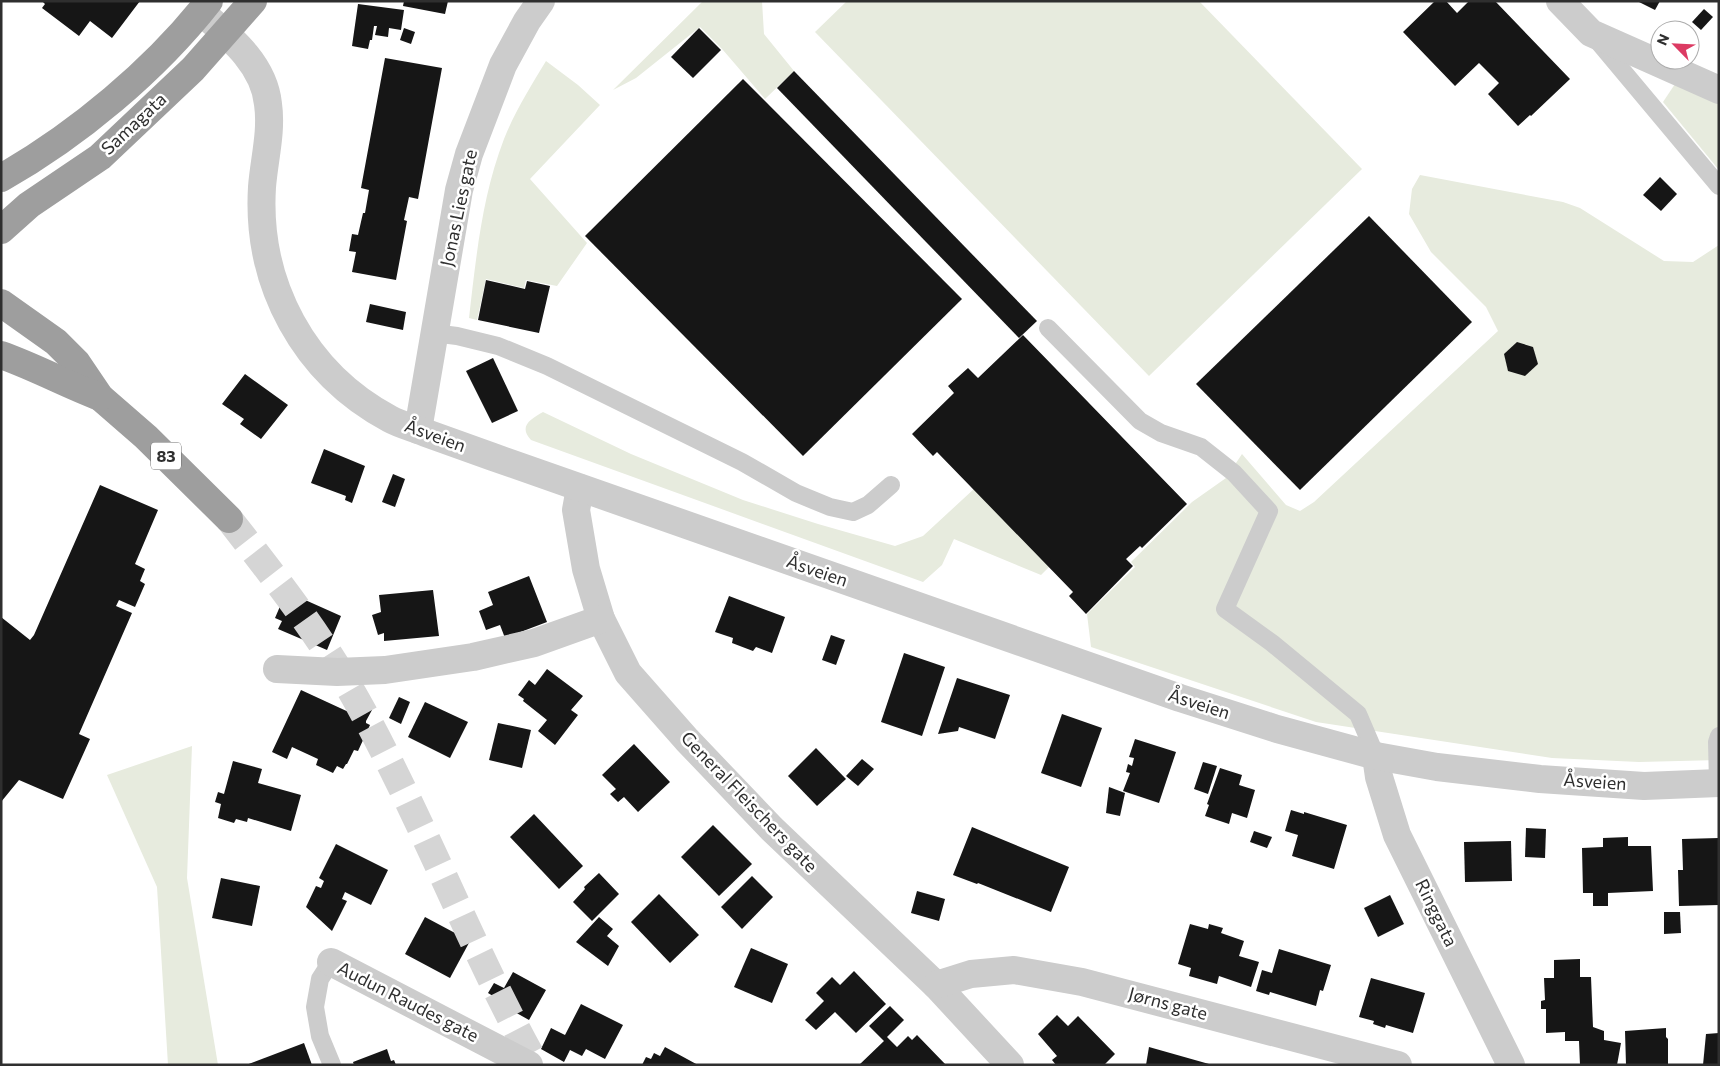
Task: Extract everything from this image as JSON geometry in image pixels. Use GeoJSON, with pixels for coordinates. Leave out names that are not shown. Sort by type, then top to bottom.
{"type":"FeatureCollection","features":[{"type":"Feature","properties":{"kind":"highway","name":"Samagata"},"geometry":{"type":"LineString","coordinates":[[1,230],[29,205],[100,156],[192,69],[253,1]]}},
{"type":"Feature","properties":{"kind":"highway","name":"Samagata"},"geometry":{"type":"LineString","coordinates":[[1,178],[28,163],[88,120],[144,71],[205,6]]}},
{"type":"Feature","properties":{"kind":"highway","name":"83"},"geometry":{"type":"LineString","coordinates":[[1,302],[56,342],[77,363],[100,397],[146,437],[229,519]]}},
{"type":"Feature","properties":{"kind":"highway","name":"83"},"geometry":{"type":"LineString","coordinates":[[1,355],[22,362],[100,397]]}},
{"type":"Feature","properties":{"kind":"street","name":"Jonas Lies gate"},"geometry":{"type":"LineString","coordinates":[[418,430],[460,190],[469,154],[503,64],[541,1]]}},
{"type":"Feature","properties":{"kind":"street"},"geometry":{"type":"LineString","coordinates":[[1560,1],[1591,33],[1719,90]]}},
{"type":"Feature","properties":{"kind":"street","name":"Åsveien"},"geometry":{"type":"LineString","coordinates":[[205,6],[256,67],[264,86],[268,104],[267,153],[262,187],[262,217],[266,257],[283,308],[300,338],[315,358],[342,386],[391,419],[580,488],[1180,698],[1277,729],[1376,756],[1437,767],[1540,779],[1644,786],[1718,783]]}},
{"type":"Feature","properties":{"kind":"street","name":"General Fleischers gate"},"geometry":{"type":"LineString","coordinates":[[580,488],[576,510],[586,569],[601,619],[628,673],[687,740],[772,829],[936,985],[1010,1065]]}},
{"type":"Feature","properties":{"kind":"street"},"geometry":{"type":"LineString","coordinates":[[277,669],[336,672],[385,670],[473,657],[534,643],[601,619]]}},
{"type":"Feature","properties":{"kind":"street","name":"Ringgata"},"geometry":{"type":"LineString","coordinates":[[1376,756],[1379,777],[1397,835],[1511,1065]]}},
{"type":"Feature","properties":{"kind":"street","name":"Audun Raudes gate"},"geometry":{"type":"LineString","coordinates":[[331,962],[529,1065]]}},
{"type":"Feature","properties":{"kind":"street","name":"Jørns gate"},"geometry":{"type":"LineString","coordinates":[[936,985],[971,974],[1014,970],[1043,975],[1082,982],[1398,1065]]}},
{"type":"Feature","properties":{"kind":"lane"},"geometry":{"type":"LineString","coordinates":[[1591,33],[1719,186]]}},
{"type":"Feature","properties":{"kind":"lane"},"geometry":{"type":"LineString","coordinates":[[1048,328],[1140,421],[1161,432],[1201,446],[1234,473],[1269,510],[1225,609],[1272,643],[1358,714],[1376,756]]}},
{"type":"Feature","properties":{"kind":"lane"},"geometry":{"type":"LineString","coordinates":[[434,333],[457,336],[498,346],[547,366],[742,462],[796,493],[830,507],[853,512],[868,505],[891,485]]}},
{"type":"Feature","properties":{"kind":"lane"},"geometry":{"type":"LineString","coordinates":[[1718,783],[1717,742],[1719,736]]}},
{"type":"Feature","properties":{"kind":"lane","name":"Audun Raudes gate"},"geometry":{"type":"LineString","coordinates":[[331,962],[320,979],[315,1008],[320,1036],[332,1065]]}},
{"type":"Feature","properties":{"kind":"shaded area"},"geometry":{"type":"Polygon","coordinates":[[[703,1],[762,1],[764,34],[794,71],[765,99],[723,50],[700,27],[636,78],[613,90],[703,1]]]}},
{"type":"Feature","properties":{"kind":"shaded area"},"geometry":{"type":"Polygon","coordinates":[[[847,1],[1199,1],[1362,169],[1149,376],[815,32],[847,1]]]}},
{"type":"Feature","properties":{"kind":"shaded area"},"geometry":{"type":"Polygon","coordinates":[[[546,61],[578,85],[600,105],[530,179],[587,243],[557,286],[526,280],[524,288],[486,279],[477,320],[469,318],[481,227],[496,161],[513,119],[546,61]]]}},
{"type":"Feature","properties":{"kind":"shaded area"},"geometry":{"type":"Polygon","coordinates":[[[1675,84],[1719,102],[1719,170],[1663,102],[1675,84]]]}},
{"type":"Feature","properties":{"kind":"shaded area"},"geometry":{"type":"Polygon","coordinates":[[[1420,175],[1563,202],[1580,208],[1664,261],[1693,262],[1719,245],[1719,760],[1639,762],[1552,758],[1316,722],[1091,647],[1087,614],[1135,567],[1131,562],[1192,502],[1226,478],[1242,454],[1286,505],[1300,511],[1314,502],[1498,331],[1486,307],[1431,252],[1409,214],[1412,189],[1420,175]]]}},
{"type":"Feature","properties":{"kind":"shaded area"},"geometry":{"type":"Polygon","coordinates":[[[543,412],[631,454],[743,500],[895,546],[923,536],[975,488],[1050,566],[1041,575],[954,539],[942,565],[923,582],[531,440],[527,435],[526,427],[531,420],[543,412]]]}},
{"type":"Feature","properties":{"kind":"shaded area"},"geometry":{"type":"Polygon","coordinates":[[[192,746],[187,878],[218,1065],[168,1065],[157,887],[107,775],[192,746]]]}},
{"type":"Feature","properties":{"kind":"building"},"geometry":{"type":"Polygon","coordinates":[[[42,1],[140,1],[112,38],[90,21],[79,36],[42,8],[45,4],[42,1]]]}},
{"type":"Feature","properties":{"kind":"building"},"geometry":{"type":"Polygon","coordinates":[[[404,1],[448,1],[445,14],[403,6],[404,1]]]}},
{"type":"Feature","properties":{"kind":"building"},"geometry":{"type":"Polygon","coordinates":[[[1435,1],[1446,1],[1457,13],[1469,1],[1495,1],[1570,79],[1518,126],[1488,94],[1499,83],[1479,63],[1455,86],[1403,32],[1435,1]]]}},
{"type":"Feature","properties":{"kind":"building"},"geometry":{"type":"Polygon","coordinates":[[[1637,1],[1660,1],[1655,10],[1637,1]]]}},
{"type":"Feature","properties":{"kind":"building"},"geometry":{"type":"Polygon","coordinates":[[[358,4],[404,10],[401,30],[389,28],[388,37],[375,35],[377,26],[374,26],[372,40],[370,40],[368,49],[352,46],[358,4]]]}},
{"type":"Feature","properties":{"kind":"building"},"geometry":{"type":"Polygon","coordinates":[[[1704,9],[1713,17],[1701,30],[1700,20],[1694,20],[1704,9]]]}},
{"type":"Feature","properties":{"kind":"building"},"geometry":{"type":"Polygon","coordinates":[[[404,28],[415,32],[411,44],[400,40],[404,28]]]}},
{"type":"Feature","properties":{"kind":"building"},"geometry":{"type":"Polygon","coordinates":[[[699,28],[721,50],[693,78],[671,57],[699,28]]]}},
{"type":"Feature","properties":{"kind":"building"},"geometry":{"type":"Polygon","coordinates":[[[385,58],[442,68],[418,199],[409,197],[404,220],[407,221],[396,280],[352,272],[356,252],[349,251],[352,234],[358,235],[363,213],[365,213],[369,190],[361,188],[385,58]]]}},
{"type":"Feature","properties":{"kind":"building"},"geometry":{"type":"Polygon","coordinates":[[[794,71],[1037,321],[1019,338],[777,88],[794,71]]]}},
{"type":"Feature","properties":{"kind":"building"},"geometry":{"type":"Polygon","coordinates":[[[743,79],[962,299],[803,456],[585,236],[743,79]]]}},
{"type":"Feature","properties":{"kind":"building"},"geometry":{"type":"Polygon","coordinates":[[[1660,177],[1677,194],[1661,211],[1643,195],[1660,177]]]}},
{"type":"Feature","properties":{"kind":"building"},"geometry":{"type":"Polygon","coordinates":[[[1369,216],[1472,322],[1300,490],[1196,384],[1369,216]]]}},
{"type":"Feature","properties":{"kind":"building"},"geometry":{"type":"Polygon","coordinates":[[[486,280],[525,289],[527,281],[550,286],[539,333],[478,320],[486,280]]]}},
{"type":"Feature","properties":{"kind":"building"},"geometry":{"type":"Polygon","coordinates":[[[370,304],[406,312],[403,330],[366,322],[370,304]]]}},
{"type":"Feature","properties":{"kind":"building"},"geometry":{"type":"Polygon","coordinates":[[[1023,335],[1187,504],[1142,548],[1140,546],[1126,559],[1133,566],[1086,614],[1069,596],[1073,592],[937,452],[933,456],[912,434],[954,393],[948,386],[968,368],[978,378],[1023,335]]]}},
{"type":"Feature","properties":{"kind":"building"},"geometry":{"type":"Polygon","coordinates":[[[1517,342],[1533,347],[1538,364],[1525,376],[1508,371],[1504,354],[1517,342]]]}},
{"type":"Feature","properties":{"kind":"building"},"geometry":{"type":"Polygon","coordinates":[[[493,358],[518,411],[492,423],[466,371],[493,358]]]}},
{"type":"Feature","properties":{"kind":"building"},"geometry":{"type":"Polygon","coordinates":[[[245,374],[288,405],[261,439],[240,424],[244,419],[222,404],[245,374]]]}},
{"type":"Feature","properties":{"kind":"building"},"geometry":{"type":"Polygon","coordinates":[[[324,449],[365,466],[352,503],[345,500],[346,496],[311,483],[324,449]]]}},
{"type":"Feature","properties":{"kind":"building"},"geometry":{"type":"Polygon","coordinates":[[[393,474],[405,479],[395,507],[382,502],[393,474]]]}},
{"type":"Feature","properties":{"kind":"building"},"geometry":{"type":"Polygon","coordinates":[[[100,485],[158,510],[135,564],[145,569],[140,581],[145,584],[135,607],[119,600],[116,606],[132,613],[79,734],[90,739],[63,799],[19,780],[1,802],[1,617],[30,640],[34,635],[100,485]]]}},
{"type":"Feature","properties":{"kind":"building"},"geometry":{"type":"Polygon","coordinates":[[[529,576],[547,622],[505,638],[500,625],[486,630],[479,611],[493,605],[488,592],[529,576]]]}},
{"type":"Feature","properties":{"kind":"building"},"geometry":{"type":"Polygon","coordinates":[[[433,590],[439,636],[384,641],[384,633],[378,635],[372,615],[381,612],[379,595],[433,590]]]}},
{"type":"Feature","properties":{"kind":"building"},"geometry":{"type":"Polygon","coordinates":[[[294,595],[341,616],[327,650],[278,629],[282,621],[275,618],[281,604],[288,608],[294,595]]]}},
{"type":"Feature","properties":{"kind":"building"},"geometry":{"type":"Polygon","coordinates":[[[729,596],[785,617],[772,653],[756,647],[753,651],[732,643],[733,638],[715,632],[729,596]]]}},
{"type":"Feature","properties":{"kind":"building"},"geometry":{"type":"Polygon","coordinates":[[[831,635],[845,640],[836,665],[822,660],[831,635]]]}},
{"type":"Feature","properties":{"kind":"building"},"geometry":{"type":"Polygon","coordinates":[[[904,653],[945,667],[922,736],[881,722],[904,653]]]}},
{"type":"Feature","properties":{"kind":"building"},"geometry":{"type":"Polygon","coordinates":[[[547,669],[583,696],[571,710],[578,715],[555,745],[538,731],[547,720],[518,695],[529,680],[535,685],[547,669]]]}},
{"type":"Feature","properties":{"kind":"building"},"geometry":{"type":"Polygon","coordinates":[[[957,678],[1010,695],[995,739],[959,727],[958,731],[938,734],[957,678]]]}},
{"type":"Feature","properties":{"kind":"building"},"geometry":{"type":"Polygon","coordinates":[[[301,690],[353,714],[358,704],[372,710],[366,721],[370,725],[358,751],[354,750],[343,769],[337,766],[333,773],[316,765],[318,759],[292,747],[287,759],[272,752],[301,690]]]}},
{"type":"Feature","properties":{"kind":"building"},"geometry":{"type":"Polygon","coordinates":[[[399,697],[410,702],[401,724],[389,718],[399,697]]]}},
{"type":"Feature","properties":{"kind":"building"},"geometry":{"type":"Polygon","coordinates":[[[425,702],[468,722],[450,758],[408,737],[425,702]]]}},
{"type":"Feature","properties":{"kind":"building"},"geometry":{"type":"Polygon","coordinates":[[[1062,714],[1102,728],[1081,787],[1041,773],[1062,714]]]}},
{"type":"Feature","properties":{"kind":"building"},"geometry":{"type":"Polygon","coordinates":[[[498,723],[531,730],[522,768],[489,760],[498,723]]]}},
{"type":"Feature","properties":{"kind":"building"},"geometry":{"type":"Polygon","coordinates":[[[1135,739],[1176,752],[1159,803],[1123,791],[1130,773],[1126,772],[1128,764],[1132,766],[1134,758],[1129,757],[1135,739]]]}},
{"type":"Feature","properties":{"kind":"building"},"geometry":{"type":"Polygon","coordinates":[[[634,744],[670,782],[638,812],[624,797],[618,802],[610,794],[616,789],[602,775],[634,744]]]}},
{"type":"Feature","properties":{"kind":"building"},"geometry":{"type":"Polygon","coordinates":[[[816,748],[846,779],[817,806],[788,776],[816,748]]]}},
{"type":"Feature","properties":{"kind":"building"},"geometry":{"type":"Polygon","coordinates":[[[862,759],[874,769],[858,786],[846,776],[862,759]]]}},
{"type":"Feature","properties":{"kind":"building"},"geometry":{"type":"Polygon","coordinates":[[[233,761],[262,769],[258,783],[301,795],[291,831],[248,818],[247,822],[236,819],[234,823],[218,818],[221,804],[215,802],[218,792],[224,794],[233,761]]]}},
{"type":"Feature","properties":{"kind":"building"},"geometry":{"type":"Polygon","coordinates":[[[1203,762],[1217,766],[1208,794],[1194,789],[1203,762]]]}},
{"type":"Feature","properties":{"kind":"building"},"geometry":{"type":"Polygon","coordinates":[[[1220,768],[1242,775],[1239,785],[1255,790],[1247,818],[1232,813],[1229,824],[1205,816],[1209,805],[1207,804],[1220,768]]]}},
{"type":"Feature","properties":{"kind":"building"},"geometry":{"type":"Polygon","coordinates":[[[1109,787],[1125,793],[1120,816],[1106,813],[1109,787]]]}},
{"type":"Feature","properties":{"kind":"building"},"geometry":{"type":"Polygon","coordinates":[[[1291,810],[1347,825],[1334,869],[1292,856],[1298,835],[1285,831],[1291,810]]]}},
{"type":"Feature","properties":{"kind":"building"},"geometry":{"type":"Polygon","coordinates":[[[534,814],[583,866],[559,889],[510,837],[534,814]]]}},
{"type":"Feature","properties":{"kind":"building"},"geometry":{"type":"Polygon","coordinates":[[[713,825],[752,864],[719,896],[681,857],[713,825]]]}},
{"type":"Feature","properties":{"kind":"building"},"geometry":{"type":"Polygon","coordinates":[[[972,827],[1069,867],[1051,912],[953,875],[972,827]]]}},
{"type":"Feature","properties":{"kind":"building"},"geometry":{"type":"Polygon","coordinates":[[[1526,828],[1546,829],[1545,858],[1525,857],[1526,828]]]}},
{"type":"Feature","properties":{"kind":"building"},"geometry":{"type":"Polygon","coordinates":[[[1254,831],[1272,837],[1267,848],[1250,842],[1254,831]]]}},
{"type":"Feature","properties":{"kind":"building"},"geometry":{"type":"Polygon","coordinates":[[[1628,837],[1628,846],[1651,846],[1653,891],[1608,893],[1608,906],[1593,906],[1593,893],[1583,893],[1582,848],[1603,847],[1603,838],[1628,837]]]}},
{"type":"Feature","properties":{"kind":"building"},"geometry":{"type":"Polygon","coordinates":[[[1719,838],[1719,905],[1679,906],[1678,870],[1683,870],[1682,839],[1719,838]]]}},
{"type":"Feature","properties":{"kind":"building"},"geometry":{"type":"Polygon","coordinates":[[[1511,841],[1512,881],[1465,882],[1464,842],[1511,841]]]}},
{"type":"Feature","properties":{"kind":"building"},"geometry":{"type":"Polygon","coordinates":[[[336,844],[388,870],[371,905],[345,892],[342,899],[347,901],[332,931],[306,907],[316,886],[321,888],[324,881],[319,878],[336,844]]]}},
{"type":"Feature","properties":{"kind":"building"},"geometry":{"type":"Polygon","coordinates":[[[599,873],[619,894],[592,921],[573,902],[585,889],[584,887],[599,873]]]}},
{"type":"Feature","properties":{"kind":"building"},"geometry":{"type":"Polygon","coordinates":[[[752,876],[773,897],[742,929],[721,907],[752,876]]]}},
{"type":"Feature","properties":{"kind":"building"},"geometry":{"type":"Polygon","coordinates":[[[221,878],[260,886],[252,926],[212,918],[221,878]]]}},
{"type":"Feature","properties":{"kind":"building"},"geometry":{"type":"Polygon","coordinates":[[[917,891],[945,899],[939,921],[911,913],[917,891]]]}},
{"type":"Feature","properties":{"kind":"building"},"geometry":{"type":"Polygon","coordinates":[[[659,894],[699,935],[670,963],[631,922],[659,894]]]}},
{"type":"Feature","properties":{"kind":"building"},"geometry":{"type":"Polygon","coordinates":[[[1390,895],[1404,924],[1378,937],[1364,908],[1390,895]]]}},
{"type":"Feature","properties":{"kind":"building"},"geometry":{"type":"Polygon","coordinates":[[[1664,912],[1680,912],[1681,933],[1664,934],[1664,912]]]}},
{"type":"Feature","properties":{"kind":"building"},"geometry":{"type":"Polygon","coordinates":[[[425,917],[470,941],[450,978],[405,954],[425,917]]]}},
{"type":"Feature","properties":{"kind":"building"},"geometry":{"type":"Polygon","coordinates":[[[599,917],[613,929],[607,936],[619,946],[608,966],[576,942],[599,917]]]}},
{"type":"Feature","properties":{"kind":"building"},"geometry":{"type":"Polygon","coordinates":[[[1190,924],[1208,929],[1209,924],[1223,928],[1221,933],[1244,941],[1239,956],[1259,962],[1251,987],[1219,976],[1217,984],[1189,976],[1191,968],[1178,964],[1190,924]]]}},
{"type":"Feature","properties":{"kind":"building"},"geometry":{"type":"Polygon","coordinates":[[[751,948],[788,964],[772,1003],[734,987],[751,948]]]}},
{"type":"Feature","properties":{"kind":"building"},"geometry":{"type":"Polygon","coordinates":[[[1279,949],[1331,965],[1323,991],[1320,990],[1316,1006],[1270,992],[1269,995],[1256,991],[1262,970],[1272,973],[1279,949]]]}},
{"type":"Feature","properties":{"kind":"building"},"geometry":{"type":"Polygon","coordinates":[[[1580,959],[1580,977],[1591,977],[1593,1027],[1604,1031],[1604,1040],[1621,1043],[1617,1065],[1580,1065],[1579,1041],[1565,1041],[1565,1032],[1546,1033],[1546,1009],[1541,1009],[1541,1001],[1545,1000],[1544,978],[1554,978],[1554,960],[1580,959]]]}},
{"type":"Feature","properties":{"kind":"building"},"geometry":{"type":"Polygon","coordinates":[[[854,971],[886,1004],[856,1033],[835,1012],[816,1030],[805,1020],[824,1001],[816,993],[832,977],[840,985],[854,971]]]}},
{"type":"Feature","properties":{"kind":"building"},"geometry":{"type":"Polygon","coordinates":[[[513,972],[546,990],[529,1020],[497,1002],[498,999],[488,993],[494,983],[504,988],[513,972]]]}},
{"type":"Feature","properties":{"kind":"building"},"geometry":{"type":"Polygon","coordinates":[[[1371,978],[1425,993],[1413,1033],[1386,1025],[1385,1028],[1373,1024],[1374,1021],[1359,1017],[1371,978]]]}},
{"type":"Feature","properties":{"kind":"building"},"geometry":{"type":"Polygon","coordinates":[[[581,1004],[623,1025],[605,1059],[586,1049],[582,1056],[570,1050],[564,1062],[541,1049],[551,1028],[565,1035],[581,1004]]]}},
{"type":"Feature","properties":{"kind":"building"},"geometry":{"type":"Polygon","coordinates":[[[890,1006],[904,1020],[887,1037],[897,1047],[908,1036],[912,1040],[917,1035],[946,1065],[859,1065],[884,1041],[869,1026],[890,1006]]]}},
{"type":"Feature","properties":{"kind":"building"},"geometry":{"type":"Polygon","coordinates":[[[1057,1015],[1068,1026],[1078,1016],[1115,1054],[1104,1065],[1056,1065],[1052,1060],[1057,1056],[1038,1034],[1057,1015]]]}},
{"type":"Feature","properties":{"kind":"building"},"geometry":{"type":"Polygon","coordinates":[[[1666,1028],[1668,1065],[1626,1065],[1625,1031],[1666,1028]]]}},
{"type":"Feature","properties":{"kind":"building"},"geometry":{"type":"Polygon","coordinates":[[[1719,1033],[1719,1065],[1703,1065],[1706,1034],[1719,1033]]]}},
{"type":"Feature","properties":{"kind":"building"},"geometry":{"type":"Polygon","coordinates":[[[304,1043],[312,1065],[246,1065],[304,1043]]]}},
{"type":"Feature","properties":{"kind":"building"},"geometry":{"type":"Polygon","coordinates":[[[665,1047],[698,1065],[642,1065],[646,1057],[651,1059],[654,1053],[660,1056],[665,1047]]]}},
{"type":"Feature","properties":{"kind":"building"},"geometry":{"type":"Polygon","coordinates":[[[1149,1047],[1209,1064],[1209,1065],[1146,1065],[1149,1047]]]}},
{"type":"Feature","properties":{"kind":"building"},"geometry":{"type":"Polygon","coordinates":[[[387,1049],[391,1061],[394,1060],[396,1065],[354,1065],[353,1062],[387,1049]]]}},
{"type":"Feature","properties":{"kind":"tunnel"},"geometry":{"type":"LineString","coordinates":[[229,519],[313,630],[357,701],[404,791],[489,975],[536,1065]]}}]}
